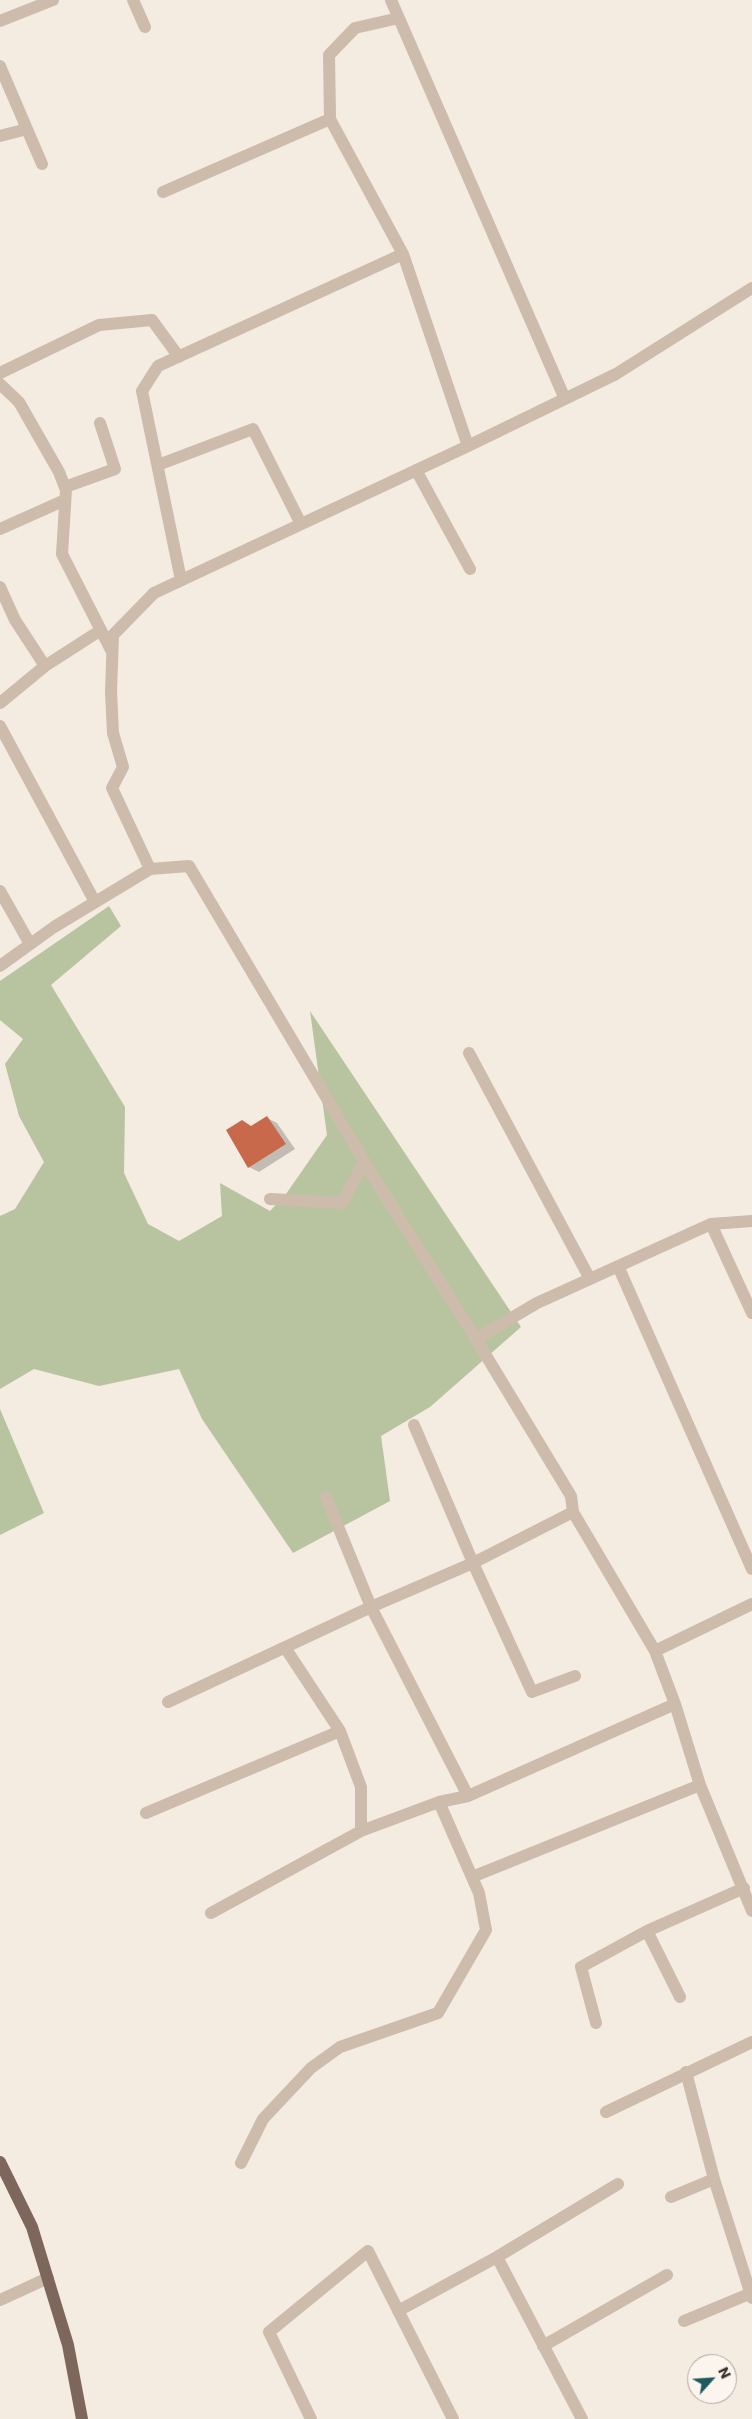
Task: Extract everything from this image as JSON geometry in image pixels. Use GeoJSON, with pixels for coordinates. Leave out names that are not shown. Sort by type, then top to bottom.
{"type":"FeatureCollection","features":[{"type":"Feature","properties":{"kind":"main road"},"geometry":{"type":"LineString","coordinates":[[0,2162],[32,2227],[48,2278],[68,2345],[80,2418]]}},
{"type":"Feature","properties":{"kind":"street"},"geometry":{"type":"LineString","coordinates":[[0,21],[53,0]]}},
{"type":"Feature","properties":{"kind":"street"},"geometry":{"type":"LineString","coordinates":[[133,0],[145,27]]}},
{"type":"Feature","properties":{"kind":"street"},"geometry":{"type":"LineString","coordinates":[[391,0],[565,399]]}},
{"type":"Feature","properties":{"kind":"street"},"geometry":{"type":"LineString","coordinates":[[400,18],[355,28],[329,54],[330,118],[403,254],[468,446]]}},
{"type":"Feature","properties":{"kind":"street"},"geometry":{"type":"LineString","coordinates":[[0,66],[42,164]]}},
{"type":"Feature","properties":{"kind":"street"},"geometry":{"type":"LineString","coordinates":[[163,192],[330,118]]}},
{"type":"Feature","properties":{"kind":"street"},"geometry":{"type":"LineString","coordinates":[[0,136],[27,129]]}},
{"type":"Feature","properties":{"kind":"street"},"geometry":{"type":"LineString","coordinates":[[181,580],[142,391],[158,366],[403,254]]}},
{"type":"Feature","properties":{"kind":"street"},"geometry":{"type":"LineString","coordinates":[[150,869],[112,788],[123,767],[113,733],[112,652],[113,635],[154,593],[468,446],[616,374],[752,288]]}},
{"type":"Feature","properties":{"kind":"street"},"geometry":{"type":"LineString","coordinates":[[0,373],[99,325],[152,320],[179,356]]}},
{"type":"Feature","properties":{"kind":"street"},"geometry":{"type":"LineString","coordinates":[[0,384],[19,402],[59,472],[65,487],[62,554],[112,652]]}},
{"type":"Feature","properties":{"kind":"street"},"geometry":{"type":"LineString","coordinates":[[65,487],[115,469],[100,424]]}},
{"type":"Feature","properties":{"kind":"street"},"geometry":{"type":"LineString","coordinates":[[158,465],[253,429],[301,524]]}},
{"type":"Feature","properties":{"kind":"street"},"geometry":{"type":"LineString","coordinates":[[416,470],[470,569]]}},
{"type":"Feature","properties":{"kind":"street"},"geometry":{"type":"LineString","coordinates":[[0,529],[65,500]]}},
{"type":"Feature","properties":{"kind":"street"},"geometry":{"type":"LineString","coordinates":[[0,587],[15,620],[45,666]]}},
{"type":"Feature","properties":{"kind":"street"},"geometry":{"type":"LineString","coordinates":[[0,703],[45,666],[101,630]]}},
{"type":"Feature","properties":{"kind":"street"},"geometry":{"type":"LineString","coordinates":[[0,726],[95,902]]}},
{"type":"Feature","properties":{"kind":"street"},"geometry":{"type":"LineString","coordinates":[[0,966],[54,926],[150,869],[189,866],[364,1162],[476,1339],[571,1496],[573,1512],[654,1652],[675,1704],[700,1785],[752,1911]]}},
{"type":"Feature","properties":{"kind":"street"},"geometry":{"type":"LineString","coordinates":[[0,891],[30,944]]}},
{"type":"Feature","properties":{"kind":"street"},"geometry":{"type":"LineString","coordinates":[[469,1053],[590,1279]]}},
{"type":"Feature","properties":{"kind":"street"},"geometry":{"type":"LineString","coordinates":[[270,1199],[342,1203],[364,1162]]}},
{"type":"Feature","properties":{"kind":"street"},"geometry":{"type":"LineString","coordinates":[[476,1339],[536,1302],[711,1224],[752,1221]]}},
{"type":"Feature","properties":{"kind":"street"},"geometry":{"type":"LineString","coordinates":[[711,1224],[752,1313]]}},
{"type":"Feature","properties":{"kind":"street"},"geometry":{"type":"LineString","coordinates":[[618,1266],[752,1569]]}},
{"type":"Feature","properties":{"kind":"street"},"geometry":{"type":"LineString","coordinates":[[414,1425],[473,1563],[532,1692],[575,1676]]}},
{"type":"Feature","properties":{"kind":"street"},"geometry":{"type":"LineString","coordinates":[[326,1497],[372,1607],[468,1796]]}},
{"type":"Feature","properties":{"kind":"street"},"geometry":{"type":"LineString","coordinates":[[168,1702],[286,1649],[372,1607],[473,1563],[573,1512]]}},
{"type":"Feature","properties":{"kind":"street"},"geometry":{"type":"LineString","coordinates":[[654,1652],[752,1604]]}},
{"type":"Feature","properties":{"kind":"street"},"geometry":{"type":"LineString","coordinates":[[286,1649],[340,1731],[361,1787],[361,1831]]}},
{"type":"Feature","properties":{"kind":"street"},"geometry":{"type":"LineString","coordinates":[[211,1913],[361,1831],[439,1802],[468,1796],[675,1704]]}},
{"type":"Feature","properties":{"kind":"street"},"geometry":{"type":"LineString","coordinates":[[146,1813],[340,1731]]}},
{"type":"Feature","properties":{"kind":"street"},"geometry":{"type":"LineString","coordinates":[[472,1877],[700,1785]]}},
{"type":"Feature","properties":{"kind":"street"},"geometry":{"type":"LineString","coordinates":[[241,2162],[263,2120],[311,2068],[340,2047],[438,2013],[486,1930],[479,1893],[439,1802]]}},
{"type":"Feature","properties":{"kind":"street"},"geometry":{"type":"LineString","coordinates":[[596,2023],[581,1967],[647,1931],[744,1888]]}},
{"type":"Feature","properties":{"kind":"street"},"geometry":{"type":"LineString","coordinates":[[647,1931],[680,1997]]}},
{"type":"Feature","properties":{"kind":"street"},"geometry":{"type":"LineString","coordinates":[[606,2112],[752,2042]]}},
{"type":"Feature","properties":{"kind":"street"},"geometry":{"type":"LineString","coordinates":[[684,2321],[751,2296],[714,2179],[686,2072]]}},
{"type":"Feature","properties":{"kind":"street"},"geometry":{"type":"LineString","coordinates":[[671,2197],[714,2179]]}},
{"type":"Feature","properties":{"kind":"street"},"geometry":{"type":"LineString","coordinates":[[398,2311],[497,2257],[618,2184]]}},
{"type":"Feature","properties":{"kind":"street"},"geometry":{"type":"LineString","coordinates":[[311,2419],[269,2332],[368,2251],[453,2419]]}},
{"type":"Feature","properties":{"kind":"street"},"geometry":{"type":"LineString","coordinates":[[497,2257],[582,2419]]}},
{"type":"Feature","properties":{"kind":"street"},"geometry":{"type":"LineString","coordinates":[[543,2346],[667,2275]]}},
{"type":"Feature","properties":{"kind":"street"},"geometry":{"type":"LineString","coordinates":[[0,2300],[48,2278]]}},
{"type":"Feature","properties":{"kind":"green space"},"geometry":{"type":"Polygon","coordinates":[[[109,906],[121,926],[51,985],[125,1107],[124,1173],[148,1224],[179,1241],[222,1216],[220,1183],[270,1211],[286,1194],[327,1135],[310,1011],[521,1327],[430,1407],[381,1436],[390,1501],[293,1553],[202,1419],[179,1369],[99,1386],[34,1369],[0,1389],[0,1216],[15,1209],[44,1162],[19,1116],[5,1064],[23,1039],[0,1020],[0,981],[109,906]]]}},
{"type":"Feature","properties":{"kind":"green space"},"geometry":{"type":"Polygon","coordinates":[[[0,1409],[44,1513],[0,1535],[0,1409]]]}},
{"type":"Feature","properties":{"kind":"building"},"geometry":{"type":"Polygon","coordinates":[[[267,1116],[286,1144],[248,1168],[226,1130],[242,1120],[251,1126],[267,1116]]]}}]}
